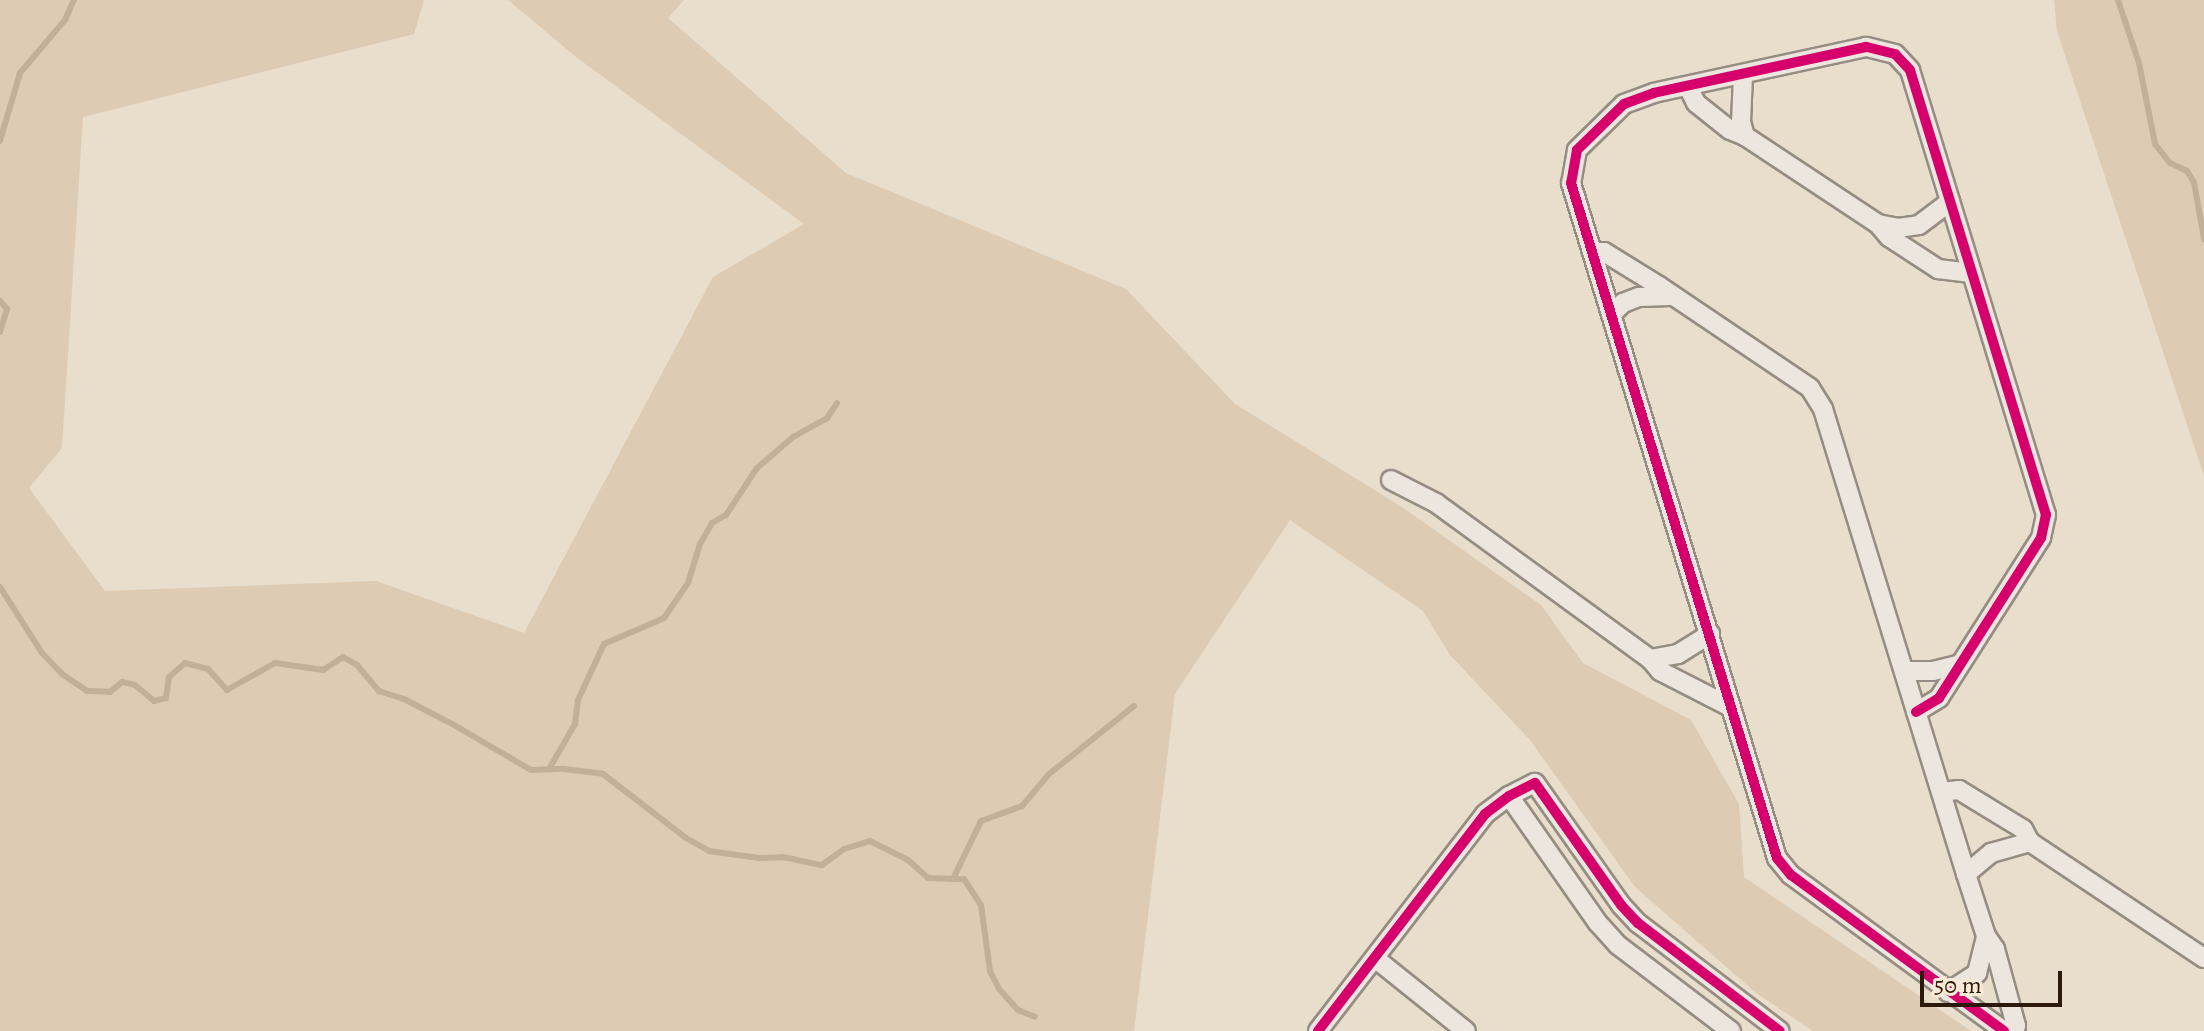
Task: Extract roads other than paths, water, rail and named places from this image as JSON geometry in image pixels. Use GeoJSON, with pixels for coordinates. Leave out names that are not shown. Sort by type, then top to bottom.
{"type":"FeatureCollection","features":[{"type":"Feature","properties":{"kind":"street"},"geometry":{"type":"LineString","coordinates":[[1916,712],[1939,698],[1957,665],[2041,538],[2046,515],[1910,70],[1895,54],[1866,47],[1654,93],[1624,104],[1577,150],[1571,183],[1777,858],[1791,875],[2004,1031]]}},
{"type":"Feature","properties":{"kind":"street"},"geometry":{"type":"LineString","coordinates":[[1743,75],[1741,122],[1745,136]]}},
{"type":"Feature","properties":{"kind":"street"},"geometry":{"type":"LineString","coordinates":[[1688,87],[1696,103],[1730,130],[1745,136],[1878,224],[1889,237],[1938,269],[1971,273]]}},
{"type":"Feature","properties":{"kind":"street"},"geometry":{"type":"LineString","coordinates":[[1878,224],[1898,228],[1919,225],[1950,202]]}},
{"type":"Feature","properties":{"kind":"street"},"geometry":{"type":"LineString","coordinates":[[1592,252],[1604,252],[1810,388],[1823,409],[1966,874],[1986,936],[1995,949],[2016,1026],[2013,1031]]}},
{"type":"Feature","properties":{"kind":"street"},"geometry":{"type":"LineString","coordinates":[[1611,315],[1623,303],[1639,297],[1670,296]]}},
{"type":"Feature","properties":{"kind":"street"},"geometry":{"type":"LineString","coordinates":[[1391,480],[1436,503],[1650,659],[1660,671],[1730,707]]}},
{"type":"Feature","properties":{"kind":"street"},"geometry":{"type":"LineString","coordinates":[[1650,659],[1678,654],[1710,634]]}},
{"type":"Feature","properties":{"kind":"street"},"geometry":{"type":"LineString","coordinates":[[1904,671],[1933,671],[1957,665]]}},
{"type":"Feature","properties":{"kind":"street"},"geometry":{"type":"LineString","coordinates":[[1318,1031],[1485,814],[1509,796],[1535,783],[1621,905],[1638,923],[1780,1031]]}},
{"type":"Feature","properties":{"kind":"street"},"geometry":{"type":"LineString","coordinates":[[1942,792],[1959,790],[2023,829],[2030,842],[2204,958]]}},
{"type":"Feature","properties":{"kind":"street"},"geometry":{"type":"LineString","coordinates":[[1509,796],[1598,923],[1618,945],[1731,1031]]}},
{"type":"Feature","properties":{"kind":"street"},"geometry":{"type":"LineString","coordinates":[[1966,874],[1991,853],[2030,842]]}},
{"type":"Feature","properties":{"kind":"street"},"geometry":{"type":"LineString","coordinates":[[1948,992],[1977,973],[1986,936]]}},
{"type":"Feature","properties":{"kind":"street"},"geometry":{"type":"LineString","coordinates":[[1376,959],[1466,1031]]}},
{"type":"Feature","properties":{"kind":"waterway"},"geometry":{"type":"LineString","coordinates":[[0,141],[20,73],[65,20],[74,0]]}},
{"type":"Feature","properties":{"kind":"waterway"},"geometry":{"type":"LineString","coordinates":[[2118,0],[2139,63],[2155,144],[2170,163],[2187,171],[2194,182],[2204,239]]}},
{"type":"Feature","properties":{"kind":"waterway"},"geometry":{"type":"LineString","coordinates":[[0,301],[7,309],[0,332]]}},
{"type":"Feature","properties":{"kind":"waterway"},"geometry":{"type":"LineString","coordinates":[[549,769],[575,724],[578,700],[604,644],[664,618],[688,583],[700,544],[712,523],[726,515],[757,468],[793,437],[827,418],[837,403]]}},
{"type":"Feature","properties":{"kind":"waterway"},"geometry":{"type":"LineString","coordinates":[[0,587],[42,653],[62,674],[87,691],[110,692],[122,682],[135,685],[154,701],[166,698],[169,677],[185,663],[208,669],[227,690],[275,663],[323,670],[343,657],[357,665],[379,691],[406,700],[531,770],[564,769],[603,774],[686,838],[709,851],[759,858],[783,857],[822,865],[844,849],[870,841],[908,860],[928,878],[964,879],[981,905],[990,971],[999,989],[1018,1010],[1035,1017]]}},
{"type":"Feature","properties":{"kind":"waterway"},"geometry":{"type":"LineString","coordinates":[[953,879],[981,821],[1022,806],[1049,774],[1134,706]]}}]}
